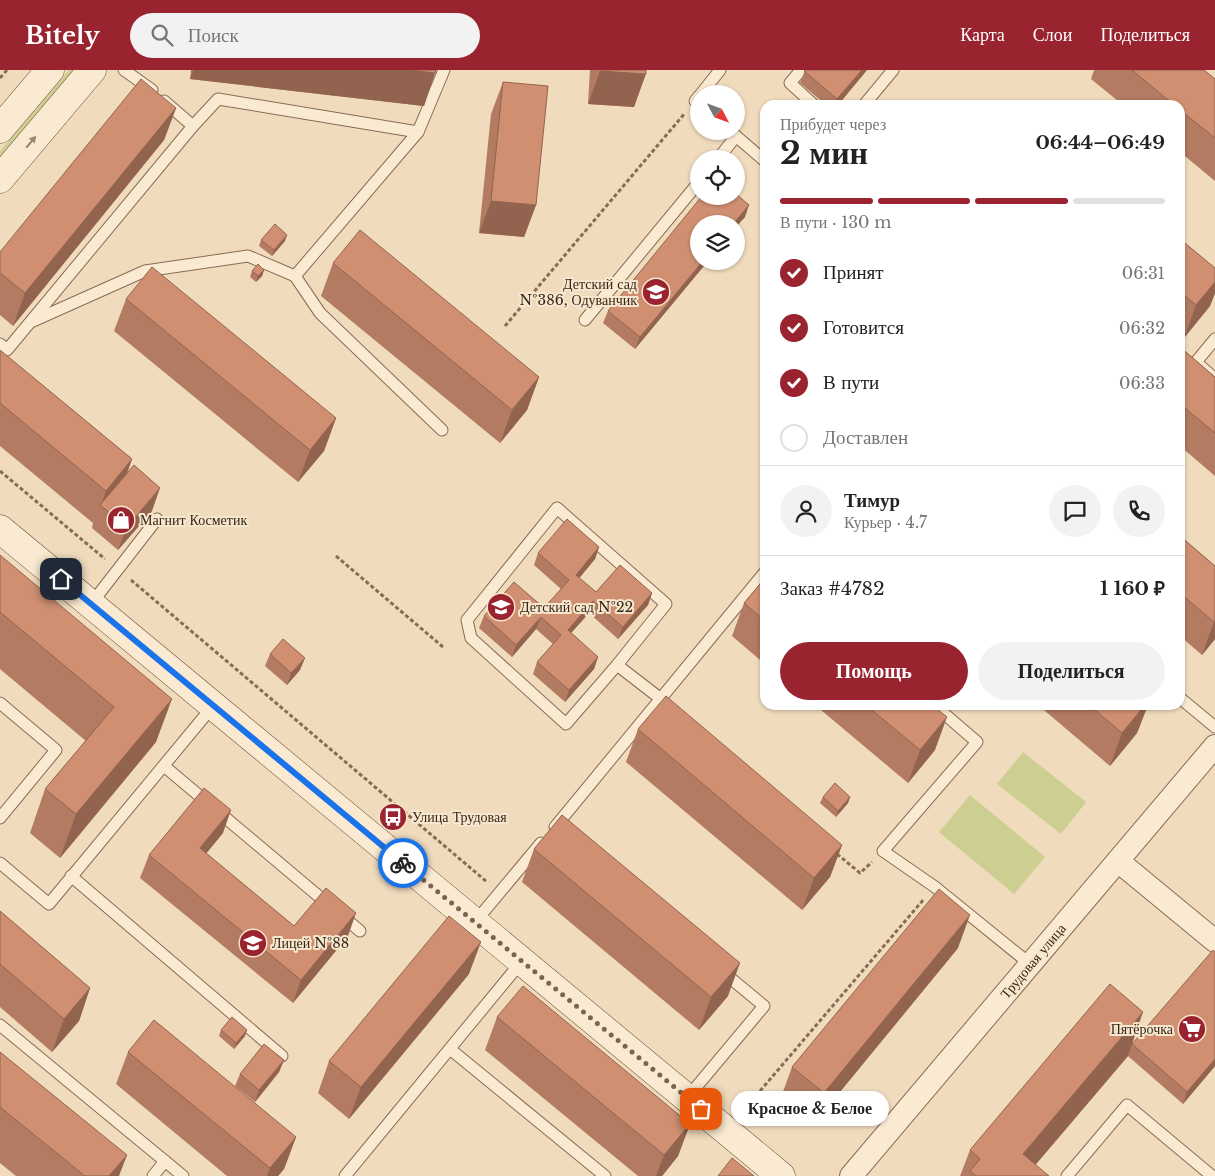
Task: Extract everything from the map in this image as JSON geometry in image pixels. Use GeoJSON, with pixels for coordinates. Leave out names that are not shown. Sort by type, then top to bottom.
{"type":"FeatureCollection","features":[{"type":"Feature","properties":{"kind":"street"},"geometry":{"type":"LineString","coordinates":[[0,129],[50,70]]}},
{"type":"Feature","properties":{"kind":"street"},"geometry":{"type":"LineString","coordinates":[[0,179],[92,70]]}},
{"type":"Feature","properties":{"kind":"street"},"geometry":{"type":"LineString","coordinates":[[0,529],[781,1176]]}},
{"type":"Feature","properties":{"kind":"street","name":"Трудовая улица"},"geometry":{"type":"LineString","coordinates":[[851,1176],[1215,746]]}},
{"type":"Feature","properties":{"kind":"street"},"geometry":{"type":"LineString","coordinates":[[1118,861],[1215,941]]}},
{"type":"Feature","properties":{"kind":"lane"},"geometry":{"type":"LineString","coordinates":[[124,70],[137,78],[193,126]]}},
{"type":"Feature","properties":{"kind":"lane"},"geometry":{"type":"LineString","coordinates":[[295,276],[418,132],[444,70]]}},
{"type":"Feature","properties":{"kind":"lane"},"geometry":{"type":"LineString","coordinates":[[709,85],[720,70]]}},
{"type":"Feature","properties":{"kind":"lane"},"geometry":{"type":"LineString","coordinates":[[801,70],[790,83],[809,100]]}},
{"type":"Feature","properties":{"kind":"lane"},"geometry":{"type":"LineString","coordinates":[[868,100],[893,70]]}},
{"type":"Feature","properties":{"kind":"lane"},"geometry":{"type":"LineString","coordinates":[[0,344],[7,350],[193,126],[218,99],[418,132]]}},
{"type":"Feature","properties":{"kind":"lane"},"geometry":{"type":"LineString","coordinates":[[740,140],[760,157]]}},
{"type":"Feature","properties":{"kind":"lane"},"geometry":{"type":"LineString","coordinates":[[585,320],[690,193]]}},
{"type":"Feature","properties":{"kind":"lane"},"geometry":{"type":"LineString","coordinates":[[29,323],[145,271],[248,256],[295,276],[320,313],[442,430]]}},
{"type":"Feature","properties":{"kind":"lane"},"geometry":{"type":"LineString","coordinates":[[1215,339],[1192,359],[1215,378]]}},
{"type":"Feature","properties":{"kind":"lane"},"geometry":{"type":"LineString","coordinates":[[557,508],[666,604],[617,665],[566,724],[471,638],[467,620],[557,508]]}},
{"type":"Feature","properties":{"kind":"lane"},"geometry":{"type":"LineString","coordinates":[[91,604],[157,519]]}},
{"type":"Feature","properties":{"kind":"lane"},"geometry":{"type":"LineString","coordinates":[[475,922],[760,578]]}},
{"type":"Feature","properties":{"kind":"lane"},"geometry":{"type":"LineString","coordinates":[[617,665],[661,699]]}},
{"type":"Feature","properties":{"kind":"lane"},"geometry":{"type":"LineString","coordinates":[[1185,702],[1215,727]]}},
{"type":"Feature","properties":{"kind":"lane"},"geometry":{"type":"LineString","coordinates":[[0,704],[56,750],[0,818]]}},
{"type":"Feature","properties":{"kind":"lane"},"geometry":{"type":"LineString","coordinates":[[0,863],[49,904],[213,706]]}},
{"type":"Feature","properties":{"kind":"lane"},"geometry":{"type":"LineString","coordinates":[[940,710],[977,742],[884,851],[935,887],[1030,964]]}},
{"type":"Feature","properties":{"kind":"lane"},"geometry":{"type":"LineString","coordinates":[[164,766],[360,931]]}},
{"type":"Feature","properties":{"kind":"lane"},"geometry":{"type":"LineString","coordinates":[[72,876],[282,1056]]}},
{"type":"Feature","properties":{"kind":"lane"},"geometry":{"type":"LineString","coordinates":[[345,1176],[522,962]]}},
{"type":"Feature","properties":{"kind":"lane"},"geometry":{"type":"LineString","coordinates":[[687,1098],[764,1006],[718,967]]}},
{"type":"Feature","properties":{"kind":"lane"},"geometry":{"type":"LineString","coordinates":[[0,1025],[184,1176]]}},
{"type":"Feature","properties":{"kind":"lane"},"geometry":{"type":"LineString","coordinates":[[450,1049],[605,1176]]}},
{"type":"Feature","properties":{"kind":"lane"},"geometry":{"type":"LineString","coordinates":[[1067,1176],[1126,1105],[1212,1176]]}},
{"type":"Feature","properties":{"kind":"lane"},"geometry":{"type":"LineString","coordinates":[[153,1176],[165,1161]]}},
{"type":"Feature","properties":{"kind":"path"},"geometry":{"type":"LineString","coordinates":[[0,78],[6,70]]}},
{"type":"Feature","properties":{"kind":"path"},"geometry":{"type":"LineString","coordinates":[[505,326],[690,108]]}},
{"type":"Feature","properties":{"kind":"path"},"geometry":{"type":"LineString","coordinates":[[0,471],[500,893]]}},
{"type":"Feature","properties":{"kind":"path"},"geometry":{"type":"LineString","coordinates":[[336,556],[443,647]]}},
{"type":"Feature","properties":{"kind":"path"},"geometry":{"type":"LineString","coordinates":[[830,848],[860,873],[884,851]]}},
{"type":"Feature","properties":{"kind":"path"},"geometry":{"type":"LineString","coordinates":[[760,1091],[935,887]]}},
{"type":"Feature","properties":{"kind":"green space"},"geometry":{"type":"Polygon","coordinates":[[[69,70],[82,70],[0,167],[0,151],[69,70]]]}},
{"type":"Feature","properties":{"kind":"green space"},"geometry":{"type":"Polygon","coordinates":[[[1023,752],[1086,802],[1061,834],[997,784],[1023,752]]]}},
{"type":"Feature","properties":{"kind":"green space"},"geometry":{"type":"Polygon","coordinates":[[[970,795],[1045,857],[1014,894],[939,832],[970,795]]]}},
{"type":"Feature","properties":{"kind":"building"},"geometry":{"type":"Polygon","coordinates":[[[409,70],[436,70],[435,73],[409,70]]]}},
{"type":"Feature","properties":{"kind":"building"},"geometry":{"type":"Polygon","coordinates":[[[646,70],[646,74],[600,71],[646,70]]]}},
{"type":"Feature","properties":{"kind":"building"},"geometry":{"type":"Polygon","coordinates":[[[805,70],[862,70],[837,99],[805,70]]]}},
{"type":"Feature","properties":{"kind":"building"},"geometry":{"type":"Polygon","coordinates":[[[1132,70],[1204,70],[1215,79],[1215,138],[1185,114],[1185,100],[1168,100],[1132,70]]]}},
{"type":"Feature","properties":{"kind":"building"},"geometry":{"type":"Polygon","coordinates":[[[141,79],[176,108],[25,293],[0,273],[0,252],[141,79]]]}},
{"type":"Feature","properties":{"kind":"building"},"geometry":{"type":"Polygon","coordinates":[[[503,82],[548,86],[536,205],[491,201],[503,82]]]}},
{"type":"Feature","properties":{"kind":"building","name":"Детский сад №386, Одуванчик"},"geometry":{"type":"Polygon","coordinates":[[[745,202],[749,205],[741,215],[690,215],[690,270],[696,270],[640,337],[608,311],[695,205],[745,205],[745,202]]]}},
{"type":"Feature","properties":{"kind":"building"},"geometry":{"type":"Polygon","coordinates":[[[275,224],[287,235],[274,250],[261,240],[275,224]]]}},
{"type":"Feature","properties":{"kind":"building"},"geometry":{"type":"Polygon","coordinates":[[[360,230],[539,377],[512,410],[333,263],[360,230]]]}},
{"type":"Feature","properties":{"kind":"building"},"geometry":{"type":"Polygon","coordinates":[[[1185,243],[1215,268],[1215,282],[1196,305],[1185,296],[1185,243]]]}},
{"type":"Feature","properties":{"kind":"building"},"geometry":{"type":"Polygon","coordinates":[[[258,264],[264,270],[258,276],[252,271],[258,264]]]}},
{"type":"Feature","properties":{"kind":"building"},"geometry":{"type":"Polygon","coordinates":[[[152,267],[336,418],[310,450],[126,299],[152,267]]]}},
{"type":"Feature","properties":{"kind":"building"},"geometry":{"type":"Polygon","coordinates":[[[0,350],[132,459],[106,491],[0,403],[0,350]]]}},
{"type":"Feature","properties":{"kind":"building"},"geometry":{"type":"Polygon","coordinates":[[[1185,351],[1215,377],[1215,433],[1185,408],[1185,351]]]}},
{"type":"Feature","properties":{"kind":"building"},"geometry":{"type":"Polygon","coordinates":[[[134,465],[160,488],[127,527],[100,505],[134,465]]]}},
{"type":"Feature","properties":{"kind":"building"},"geometry":{"type":"Polygon","coordinates":[[[567,519],[599,547],[576,575],[596,592],[620,565],[652,593],[623,627],[593,601],[568,630],[598,657],[569,690],[537,662],[561,635],[541,617],[516,645],[484,616],[514,582],[544,608],[569,580],[538,553],[567,519]]]}},
{"type":"Feature","properties":{"kind":"building"},"geometry":{"type":"Polygon","coordinates":[[[1185,540],[1215,566],[1214,622],[1185,597],[1185,540]]]}},
{"type":"Feature","properties":{"kind":"building"},"geometry":{"type":"Polygon","coordinates":[[[0,555],[172,699],[76,814],[45,789],[114,707],[0,612],[0,555]]]}},
{"type":"Feature","properties":{"kind":"building"},"geometry":{"type":"Polygon","coordinates":[[[760,584],[760,617],[744,603],[760,584]]]}},
{"type":"Feature","properties":{"kind":"building"},"geometry":{"type":"Polygon","coordinates":[[[283,639],[305,658],[291,673],[270,654],[283,639]]]}},
{"type":"Feature","properties":{"kind":"building"},"geometry":{"type":"Polygon","coordinates":[[[666,696],[842,845],[814,878],[638,729],[666,696]]]}},
{"type":"Feature","properties":{"kind":"building"},"geometry":{"type":"Polygon","coordinates":[[[872,710],[938,710],[947,717],[920,750],[872,710]]]}},
{"type":"Feature","properties":{"kind":"building"},"geometry":{"type":"Polygon","coordinates":[[[1095,710],[1141,710],[1122,733],[1095,710]]]}},
{"type":"Feature","properties":{"kind":"building"},"geometry":{"type":"Polygon","coordinates":[[[835,783],[850,797],[838,811],[823,797],[835,783]]]}},
{"type":"Feature","properties":{"kind":"building"},"geometry":{"type":"Polygon","coordinates":[[[204,788],[231,810],[200,848],[294,926],[326,888],[356,913],[301,980],[149,855],[204,788]]]}},
{"type":"Feature","properties":{"kind":"building"},"geometry":{"type":"Polygon","coordinates":[[[562,815],[740,963],[711,997],[534,849],[562,815]]]}},
{"type":"Feature","properties":{"kind":"building"},"geometry":{"type":"Polygon","coordinates":[[[939,889],[970,915],[824,1093],[792,1067],[939,889]]]}},
{"type":"Feature","properties":{"kind":"building"},"geometry":{"type":"Polygon","coordinates":[[[0,911],[90,988],[64,1019],[0,964],[0,911]]]}},
{"type":"Feature","properties":{"kind":"building"},"geometry":{"type":"Polygon","coordinates":[[[449,916],[481,942],[361,1087],[329,1061],[449,916]]]}},
{"type":"Feature","properties":{"kind":"building"},"geometry":{"type":"Polygon","coordinates":[[[1213,950],[1215,952],[1215,1059],[1187,1092],[1132,1044],[1213,950]]]}},
{"type":"Feature","properties":{"kind":"building"},"geometry":{"type":"Polygon","coordinates":[[[1110,984],[1143,1012],[1023,1154],[1049,1176],[976,1176],[970,1171],[980,1159],[970,1150],[1110,984]]]}},
{"type":"Feature","properties":{"kind":"building"},"geometry":{"type":"Polygon","coordinates":[[[523,986],[690,1124],[664,1155],[497,1017],[523,986]]]}},
{"type":"Feature","properties":{"kind":"building"},"geometry":{"type":"Polygon","coordinates":[[[232,1017],[247,1030],[236,1043],[221,1030],[232,1017]]]}},
{"type":"Feature","properties":{"kind":"building"},"geometry":{"type":"Polygon","coordinates":[[[154,1020],[296,1137],[270,1168],[128,1052],[154,1020]]]}},
{"type":"Feature","properties":{"kind":"building"},"geometry":{"type":"Polygon","coordinates":[[[264,1044],[284,1060],[259,1090],[240,1074],[264,1044]]]}},
{"type":"Feature","properties":{"kind":"building"},"geometry":{"type":"Polygon","coordinates":[[[0,1052],[127,1155],[109,1176],[85,1176],[0,1107],[0,1052]]]}},
{"type":"Feature","properties":{"kind":"building"},"geometry":{"type":"Polygon","coordinates":[[[732,1158],[754,1176],[718,1176],[732,1158]]]}},
{"type":"Feature","properties":{"kind":"way so far"},"geometry":{"type":"LineString","coordinates":[[403,863],[701,1109]]}},
{"type":"Feature","properties":{"kind":"place","name":"Детский сад №386, Одуванчик"},"geometry":{"type":"Point","coordinates":[656,292]}},
{"type":"Feature","properties":{"kind":"place","name":"Магнит Косметик"},"geometry":{"type":"Point","coordinates":[121,520]}},
{"type":"Feature","properties":{"kind":"place","name":"Детский сад №22"},"geometry":{"type":"Point","coordinates":[501,607]}},
{"type":"Feature","properties":{"kind":"place","name":"Улица Трудовая"},"geometry":{"type":"Point","coordinates":[393,817]}},
{"type":"Feature","properties":{"kind":"place","name":"Лицей №88"},"geometry":{"type":"Point","coordinates":[253,943]}},
{"type":"Feature","properties":{"kind":"place","name":"Пятёрочка"},"geometry":{"type":"Point","coordinates":[1192,1029]}},
{"type":"Feature","properties":{"kind":"place","name":"Красное & Белое"},"geometry":{"type":"Point","coordinates":[701,1109]}},
{"type":"Feature","properties":{"kind":"route"},"geometry":{"type":"LineString","coordinates":[[61,579],[403,863]]}}]}
